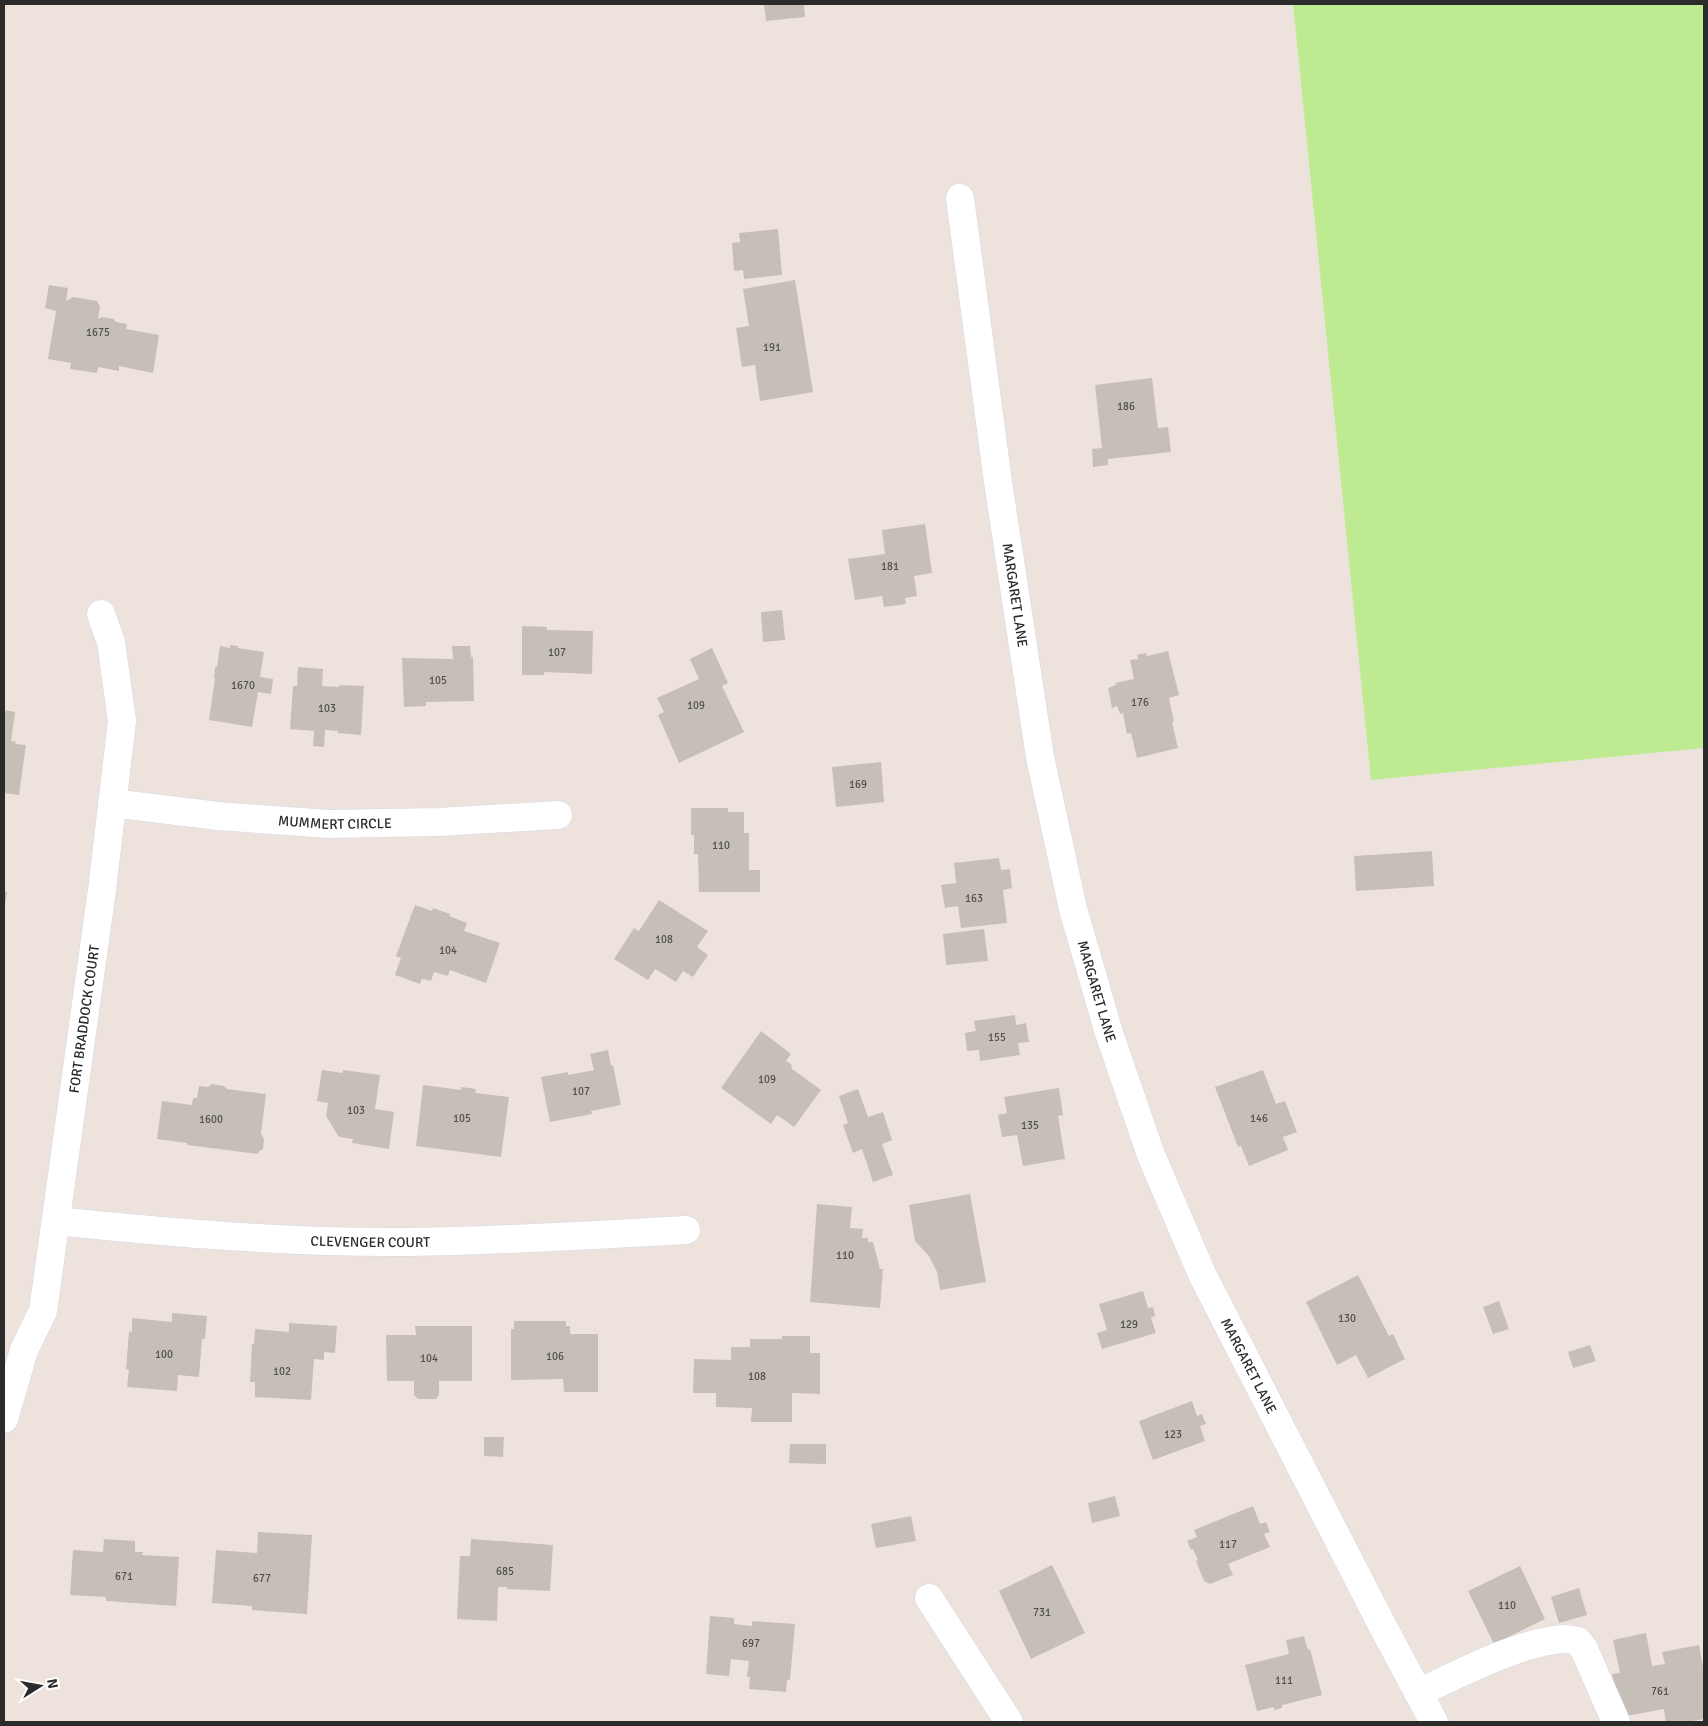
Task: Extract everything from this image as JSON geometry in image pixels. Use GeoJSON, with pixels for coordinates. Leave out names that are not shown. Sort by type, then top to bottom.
{"type":"FeatureCollection","features":[{"type":"Feature","properties":{"kind":"street","name":"MARGARET LANE"},"geometry":{"type":"LineString","coordinates":[[960,198],[998,482],[1040,757],[1073,909],[1109,1033],[1152,1155],[1202,1274],[1434,1722]]}},
{"type":"Feature","properties":{"kind":"street","name":"FORT BRADDOCK COURT"},"geometry":{"type":"LineString","coordinates":[[4,1419],[24,1350],[44,1311],[102,890],[122,721],[111,642],[101,614]]}},
{"type":"Feature","properties":{"kind":"street","name":"MUMMERT CIRCLE"},"geometry":{"type":"LineString","coordinates":[[112,803],[218,816],[329,824],[440,822],[558,815]]}},
{"type":"Feature","properties":{"kind":"street","name":"CLEVENGER COURT"},"geometry":{"type":"LineString","coordinates":[[56,1221],[142,1230],[260,1238],[410,1242],[686,1230]]}},
{"type":"Feature","properties":{"kind":"street"},"geometry":{"type":"LineString","coordinates":[[929,1598],[1009,1722]]}},
{"type":"Feature","properties":{"kind":"street"},"geometry":{"type":"LineString","coordinates":[[1418,1692],[1507,1654],[1546,1641],[1566,1639],[1578,1641],[1584,1649],[1616,1722]]}},
{"type":"Feature","properties":{"kind":"green space"},"geometry":{"type":"Polygon","coordinates":[[[1293,4],[1704,4],[1704,748],[1371,780],[1293,4]]]}},
{"type":"Feature","properties":{"kind":"building"},"geometry":{"type":"Polygon","coordinates":[[[764,4],[804,4],[805,17],[766,21],[764,4]]]}},
{"type":"Feature","properties":{"kind":"building"},"geometry":{"type":"Polygon","coordinates":[[[778,229],[782,275],[744,279],[743,270],[734,271],[732,243],[740,242],[739,233],[778,229]]]}},
{"type":"Feature","properties":{"kind":"building"},"geometry":{"type":"Polygon","coordinates":[[[795,280],[813,392],[760,401],[755,365],[742,367],[736,328],[749,326],[743,289],[795,280]]]}},
{"type":"Feature","properties":{"kind":"building"},"geometry":{"type":"Polygon","coordinates":[[[49,285],[68,288],[66,301],[73,297],[97,301],[100,306],[98,319],[102,317],[114,319],[116,322],[127,324],[126,329],[159,335],[153,373],[119,366],[119,371],[98,367],[97,373],[70,369],[71,363],[48,359],[56,311],[45,308],[49,285]]]}},
{"type":"Feature","properties":{"kind":"building"},"geometry":{"type":"Polygon","coordinates":[[[1152,378],[1158,428],[1168,427],[1171,452],[1108,459],[1108,465],[1093,467],[1092,449],[1102,448],[1095,385],[1152,378]]]}},
{"type":"Feature","properties":{"kind":"building"},"geometry":{"type":"Polygon","coordinates":[[[925,524],[932,573],[914,576],[917,596],[905,598],[906,604],[884,607],[882,596],[855,600],[848,559],[885,554],[882,530],[925,524]]]}},
{"type":"Feature","properties":{"kind":"building"},"geometry":{"type":"Polygon","coordinates":[[[782,610],[785,640],[763,642],[761,612],[782,610]]]}},
{"type":"Feature","properties":{"kind":"building"},"geometry":{"type":"Polygon","coordinates":[[[522,626],[547,627],[547,630],[593,631],[592,674],[544,672],[544,675],[522,675],[522,626]]]}},
{"type":"Feature","properties":{"kind":"building"},"geometry":{"type":"Polygon","coordinates":[[[230,645],[264,652],[260,677],[273,679],[271,694],[258,692],[252,727],[209,720],[215,667],[217,667],[220,646],[230,648],[230,645]]]}},
{"type":"Feature","properties":{"kind":"building"},"geometry":{"type":"Polygon","coordinates":[[[452,646],[470,646],[471,657],[473,657],[474,701],[426,702],[426,706],[404,707],[402,658],[453,659],[452,646]]]}},
{"type":"Feature","properties":{"kind":"building"},"geometry":{"type":"Polygon","coordinates":[[[712,648],[728,683],[722,686],[744,732],[679,763],[658,715],[664,712],[657,698],[699,679],[690,659],[712,648]]]}},
{"type":"Feature","properties":{"kind":"building"},"geometry":{"type":"Polygon","coordinates":[[[1168,651],[1179,695],[1169,698],[1178,748],[1137,758],[1131,733],[1127,734],[1123,713],[1120,714],[1117,706],[1112,708],[1108,688],[1116,685],[1115,683],[1134,679],[1130,660],[1138,659],[1137,655],[1146,653],[1147,656],[1168,651]]]}},
{"type":"Feature","properties":{"kind":"building"},"geometry":{"type":"Polygon","coordinates":[[[298,667],[323,669],[322,686],[364,686],[361,735],[325,730],[324,747],[313,746],[314,731],[290,729],[293,686],[297,686],[298,667]]]}},
{"type":"Feature","properties":{"kind":"building"},"geometry":{"type":"Polygon","coordinates":[[[4,710],[15,712],[11,741],[16,742],[15,744],[26,745],[19,795],[4,793],[4,710]]]}},
{"type":"Feature","properties":{"kind":"building"},"geometry":{"type":"Polygon","coordinates":[[[881,762],[884,802],[836,807],[832,767],[881,762]]]}},
{"type":"Feature","properties":{"kind":"building"},"geometry":{"type":"Polygon","coordinates":[[[691,808],[728,808],[728,812],[744,812],[744,833],[749,833],[749,870],[760,870],[760,892],[699,892],[698,854],[694,854],[694,835],[691,835],[691,808]]]}},
{"type":"Feature","properties":{"kind":"building"},"geometry":{"type":"Polygon","coordinates":[[[1432,851],[1434,886],[1356,891],[1354,856],[1432,851]]]}},
{"type":"Feature","properties":{"kind":"building"},"geometry":{"type":"Polygon","coordinates":[[[999,858],[1001,870],[1010,869],[1012,888],[1003,890],[1007,923],[961,928],[958,906],[945,908],[941,885],[956,883],[954,863],[999,858]]]}},
{"type":"Feature","properties":{"kind":"building"},"geometry":{"type":"Polygon","coordinates":[[[4,891],[7,892],[5,904],[4,904],[4,891]]]}},
{"type":"Feature","properties":{"kind":"building"},"geometry":{"type":"Polygon","coordinates":[[[659,900],[708,931],[697,947],[708,955],[693,977],[683,971],[676,982],[655,969],[648,980],[614,959],[634,928],[639,931],[659,900]]]}},
{"type":"Feature","properties":{"kind":"building"},"geometry":{"type":"Polygon","coordinates":[[[415,905],[432,911],[433,908],[450,914],[449,916],[467,923],[464,931],[500,943],[486,983],[450,970],[448,976],[434,972],[431,981],[422,979],[420,984],[395,975],[401,958],[396,956],[415,905]]]}},
{"type":"Feature","properties":{"kind":"building"},"geometry":{"type":"Polygon","coordinates":[[[984,929],[988,961],[946,965],[943,934],[984,929]]]}},
{"type":"Feature","properties":{"kind":"building"},"geometry":{"type":"Polygon","coordinates":[[[1015,1015],[1016,1025],[1026,1023],[1029,1042],[1018,1043],[1020,1055],[980,1061],[979,1050],[967,1051],[965,1033],[976,1031],[974,1021],[1015,1015]]]}},
{"type":"Feature","properties":{"kind":"building"},"geometry":{"type":"Polygon","coordinates":[[[761,1031],[791,1054],[786,1061],[791,1064],[792,1069],[821,1090],[794,1127],[777,1115],[771,1124],[721,1088],[761,1031]]]}},
{"type":"Feature","properties":{"kind":"building"},"geometry":{"type":"Polygon","coordinates":[[[608,1050],[621,1105],[591,1111],[592,1114],[550,1122],[541,1077],[568,1072],[568,1075],[594,1070],[590,1054],[608,1050]]]}},
{"type":"Feature","properties":{"kind":"building"},"geometry":{"type":"Polygon","coordinates":[[[322,1070],[343,1073],[343,1070],[380,1075],[375,1109],[394,1112],[389,1149],[352,1143],[353,1139],[339,1137],[326,1116],[328,1103],[317,1101],[322,1070]]]}},
{"type":"Feature","properties":{"kind":"building"},"geometry":{"type":"Polygon","coordinates":[[[1263,1070],[1276,1104],[1285,1101],[1297,1132],[1283,1137],[1288,1150],[1249,1166],[1241,1146],[1238,1147],[1215,1087],[1263,1070]]]}},
{"type":"Feature","properties":{"kind":"building"},"geometry":{"type":"Polygon","coordinates":[[[212,1084],[224,1086],[227,1089],[266,1094],[261,1133],[264,1139],[263,1149],[258,1154],[187,1145],[187,1143],[157,1139],[162,1101],[192,1105],[193,1098],[197,1098],[199,1086],[208,1087],[212,1084]]]}},
{"type":"Feature","properties":{"kind":"building"},"geometry":{"type":"Polygon","coordinates":[[[423,1085],[461,1090],[461,1087],[476,1089],[475,1093],[509,1097],[501,1157],[416,1146],[423,1085]]]}},
{"type":"Feature","properties":{"kind":"building"},"geometry":{"type":"Polygon","coordinates":[[[1059,1088],[1063,1115],[1058,1116],[1065,1159],[1023,1166],[1017,1135],[1002,1137],[998,1115],[1007,1113],[1004,1097],[1059,1088]]]}},
{"type":"Feature","properties":{"kind":"building"},"geometry":{"type":"Polygon","coordinates":[[[858,1089],[868,1117],[883,1112],[892,1140],[882,1144],[893,1175],[873,1182],[862,1149],[853,1153],[843,1125],[848,1123],[839,1096],[858,1089]]]}},
{"type":"Feature","properties":{"kind":"building"},"geometry":{"type":"Polygon","coordinates":[[[970,1194],[986,1282],[940,1290],[937,1272],[929,1256],[915,1241],[909,1205],[970,1194]]]}},
{"type":"Feature","properties":{"kind":"building"},"geometry":{"type":"Polygon","coordinates":[[[817,1204],[852,1207],[850,1228],[863,1229],[862,1238],[868,1238],[868,1242],[873,1242],[880,1269],[883,1269],[880,1308],[810,1302],[817,1204]]]}},
{"type":"Feature","properties":{"kind":"building"},"geometry":{"type":"Polygon","coordinates":[[[1358,1275],[1389,1336],[1393,1334],[1405,1359],[1368,1378],[1356,1355],[1337,1365],[1306,1302],[1358,1275]]]}},
{"type":"Feature","properties":{"kind":"building"},"geometry":{"type":"Polygon","coordinates":[[[1143,1291],[1148,1308],[1153,1307],[1155,1316],[1151,1318],[1156,1333],[1102,1349],[1097,1333],[1107,1330],[1099,1304],[1143,1291]]]}},
{"type":"Feature","properties":{"kind":"building"},"geometry":{"type":"Polygon","coordinates":[[[1499,1301],[1509,1329],[1493,1334],[1483,1307],[1499,1301]]]}},
{"type":"Feature","properties":{"kind":"building"},"geometry":{"type":"Polygon","coordinates":[[[172,1313],[207,1316],[205,1339],[202,1339],[199,1377],[178,1375],[177,1391],[127,1387],[129,1370],[126,1369],[129,1331],[132,1332],[132,1318],[172,1322],[172,1313]]]}},
{"type":"Feature","properties":{"kind":"building"},"geometry":{"type":"Polygon","coordinates":[[[514,1321],[566,1321],[566,1326],[570,1326],[570,1334],[598,1334],[598,1392],[564,1392],[563,1379],[511,1380],[511,1329],[514,1329],[514,1321]]]}},
{"type":"Feature","properties":{"kind":"building"},"geometry":{"type":"Polygon","coordinates":[[[289,1323],[337,1326],[335,1353],[324,1352],[324,1360],[314,1359],[311,1400],[255,1397],[255,1382],[250,1382],[252,1344],[254,1344],[255,1329],[289,1332],[289,1323]]]}},
{"type":"Feature","properties":{"kind":"building"},"geometry":{"type":"Polygon","coordinates":[[[415,1326],[472,1326],[472,1381],[439,1381],[439,1395],[436,1399],[418,1399],[414,1395],[414,1381],[387,1381],[386,1335],[416,1335],[415,1326]]]}},
{"type":"Feature","properties":{"kind":"building"},"geometry":{"type":"Polygon","coordinates":[[[782,1336],[810,1336],[810,1353],[820,1353],[820,1394],[792,1393],[792,1422],[751,1422],[752,1408],[716,1407],[716,1393],[693,1393],[694,1359],[731,1360],[731,1347],[750,1347],[750,1339],[782,1339],[782,1336]]]}},
{"type":"Feature","properties":{"kind":"building"},"geometry":{"type":"Polygon","coordinates":[[[1590,1345],[1596,1361],[1573,1368],[1568,1352],[1590,1345]]]}},
{"type":"Feature","properties":{"kind":"building"},"geometry":{"type":"Polygon","coordinates":[[[1192,1401],[1197,1416],[1202,1414],[1206,1424],[1200,1426],[1205,1441],[1153,1460],[1139,1421],[1192,1401]]]}},
{"type":"Feature","properties":{"kind":"building"},"geometry":{"type":"Polygon","coordinates":[[[484,1437],[504,1437],[503,1457],[484,1456],[484,1437]]]}},
{"type":"Feature","properties":{"kind":"building"},"geometry":{"type":"Polygon","coordinates":[[[790,1444],[826,1444],[826,1464],[789,1463],[790,1444]]]}},
{"type":"Feature","properties":{"kind":"building"},"geometry":{"type":"Polygon","coordinates":[[[1115,1496],[1120,1516],[1092,1523],[1088,1503],[1115,1496]]]}},
{"type":"Feature","properties":{"kind":"building"},"geometry":{"type":"Polygon","coordinates":[[[1253,1506],[1260,1524],[1266,1522],[1270,1532],[1264,1534],[1270,1547],[1228,1564],[1233,1575],[1210,1584],[1204,1581],[1196,1561],[1198,1560],[1187,1541],[1197,1537],[1194,1530],[1253,1506]]]}},
{"type":"Feature","properties":{"kind":"building"},"geometry":{"type":"Polygon","coordinates":[[[911,1516],[916,1541],[876,1548],[871,1524],[911,1516]]]}},
{"type":"Feature","properties":{"kind":"building"},"geometry":{"type":"Polygon","coordinates":[[[258,1532],[312,1535],[307,1614],[252,1610],[252,1606],[212,1603],[216,1550],[257,1553],[258,1532]]]}},
{"type":"Feature","properties":{"kind":"building"},"geometry":{"type":"Polygon","coordinates":[[[104,1539],[135,1541],[135,1552],[143,1552],[142,1555],[179,1557],[176,1606],[106,1601],[106,1597],[70,1595],[73,1550],[103,1552],[104,1539]]]}},
{"type":"Feature","properties":{"kind":"building"},"geometry":{"type":"Polygon","coordinates":[[[471,1539],[553,1545],[550,1591],[498,1587],[497,1621],[457,1619],[460,1556],[470,1556],[471,1539]]]}},
{"type":"Feature","properties":{"kind":"building"},"geometry":{"type":"Polygon","coordinates":[[[1052,1565],[1085,1633],[1031,1659],[999,1591],[1052,1565]]]}},
{"type":"Feature","properties":{"kind":"building"},"geometry":{"type":"Polygon","coordinates":[[[1520,1566],[1545,1619],[1494,1644],[1468,1591],[1520,1566]]]}},
{"type":"Feature","properties":{"kind":"building"},"geometry":{"type":"Polygon","coordinates":[[[1579,1588],[1587,1615],[1559,1623],[1551,1597],[1579,1588]]]}},
{"type":"Feature","properties":{"kind":"building"},"geometry":{"type":"Polygon","coordinates":[[[710,1616],[734,1618],[734,1624],[752,1626],[752,1621],[795,1624],[790,1680],[787,1680],[786,1692],[749,1689],[750,1677],[747,1677],[749,1661],[731,1659],[729,1676],[706,1674],[710,1616]]]}},
{"type":"Feature","properties":{"kind":"building"},"geometry":{"type":"Polygon","coordinates":[[[1646,1633],[1652,1666],[1665,1664],[1662,1652],[1699,1645],[1704,1672],[1704,1719],[1687,1722],[1666,1722],[1664,1709],[1621,1717],[1612,1674],[1620,1673],[1613,1640],[1646,1633]]]}},
{"type":"Feature","properties":{"kind":"building"},"geometry":{"type":"Polygon","coordinates":[[[1304,1636],[1308,1650],[1310,1649],[1322,1695],[1282,1705],[1282,1708],[1274,1710],[1274,1707],[1257,1711],[1245,1665],[1289,1654],[1286,1640],[1304,1636]]]}}]}
